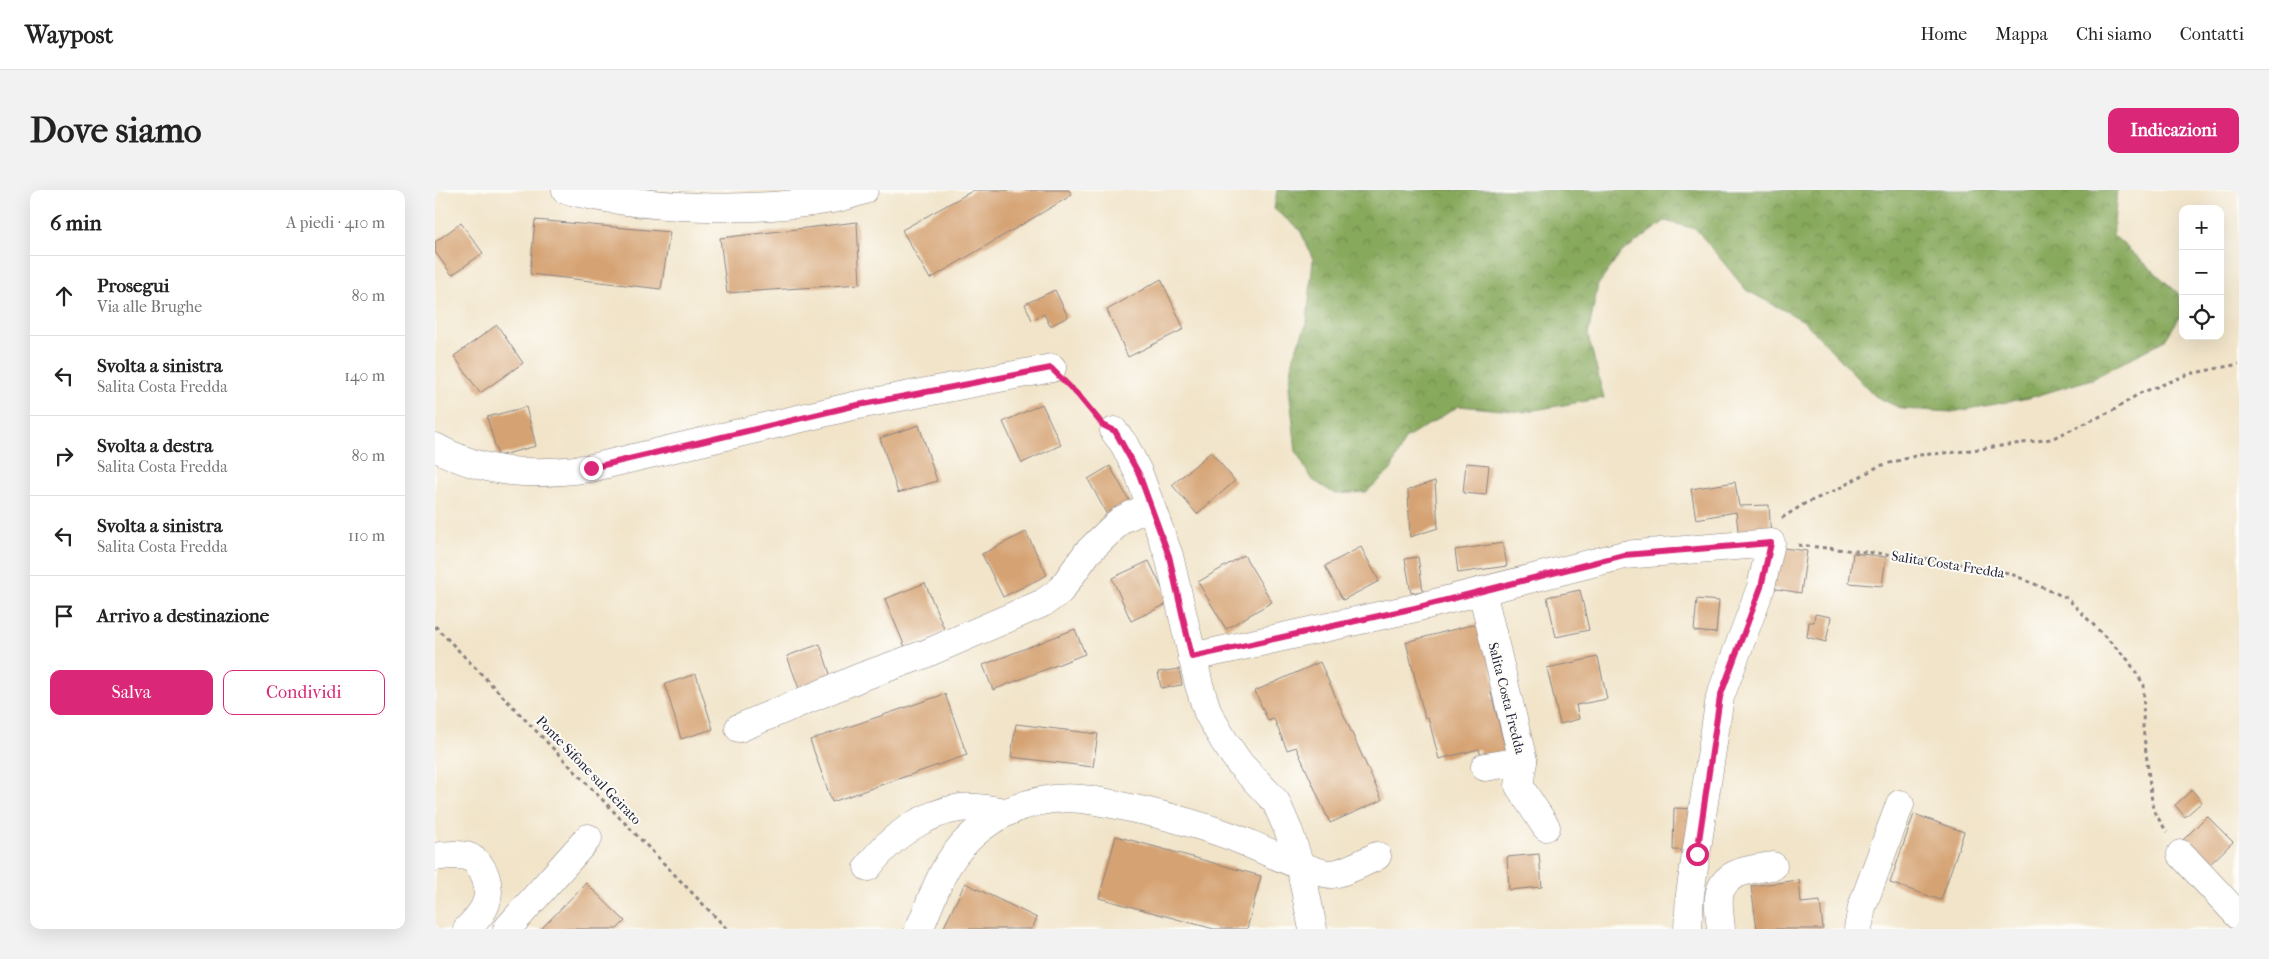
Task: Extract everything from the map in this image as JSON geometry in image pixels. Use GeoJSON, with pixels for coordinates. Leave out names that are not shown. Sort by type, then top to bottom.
{"type":"FeatureCollection","features":[{"type":"Feature","properties":{"kind":"street"},"geometry":{"type":"LineString","coordinates":[[566,190],[596,197],[693,207],[773,205],[832,199],[864,190]]}},
{"type":"Feature","properties":{"kind":"street"},"geometry":{"type":"LineString","coordinates":[[435,447],[457,459],[488,469],[526,473],[561,472],[591,468],[853,406],[1051,368]]}},
{"type":"Feature","properties":{"kind":"street"},"geometry":{"type":"LineString","coordinates":[[1115,431],[1139,474],[1169,556],[1192,657],[1208,713],[1240,764],[1276,802],[1300,865],[1313,929]]}},
{"type":"Feature","properties":{"kind":"street"},"geometry":{"type":"LineString","coordinates":[[739,728],[861,677],[925,654],[1043,602],[1060,591],[1087,553],[1121,520],[1150,506]]}},
{"type":"Feature","properties":{"kind":"street"},"geometry":{"type":"LineString","coordinates":[[1192,657],[1354,622],[1624,555],[1774,533],[1761,587],[1720,697],[1690,894],[1688,929]]}},
{"type":"Feature","properties":{"kind":"street","name":"Salita Costa Fredda"},"geometry":{"type":"LineString","coordinates":[[1482,591],[1523,761],[1519,786],[1546,827]]}},
{"type":"Feature","properties":{"kind":"street"},"geometry":{"type":"LineString","coordinates":[[1485,767],[1523,761]]}},
{"type":"Feature","properties":{"kind":"street"},"geometry":{"type":"LineString","coordinates":[[919,929],[948,864],[983,825],[1006,812],[1026,804],[1080,798],[1106,802],[1191,822],[1300,865],[1331,874],[1377,856]]}},
{"type":"Feature","properties":{"kind":"street"},"geometry":{"type":"LineString","coordinates":[[1858,929],[1863,907],[1900,804]]}},
{"type":"Feature","properties":{"kind":"street"},"geometry":{"type":"LineString","coordinates":[[868,867],[880,850],[905,831],[942,812],[962,808],[1006,812]]}},
{"type":"Feature","properties":{"kind":"street"},"geometry":{"type":"LineString","coordinates":[[507,929],[589,838]]}},
{"type":"Feature","properties":{"kind":"street"},"geometry":{"type":"LineString","coordinates":[[2181,854],[2239,916]]}},
{"type":"Feature","properties":{"kind":"street"},"geometry":{"type":"LineString","coordinates":[[435,857],[466,856],[475,861],[486,877],[485,907],[467,929]]}},
{"type":"Feature","properties":{"kind":"street"},"geometry":{"type":"LineString","coordinates":[[1721,929],[1719,896],[1727,879],[1746,870],[1773,866]]}},
{"type":"Feature","properties":{"kind":"path"},"geometry":{"type":"LineString","coordinates":[[1774,533],[1804,504],[1836,490],[1879,466],[1919,455],[1957,452],[2051,439],[2114,410],[2140,393],[2189,374],[2239,364]]}},
{"type":"Feature","properties":{"kind":"path"},"geometry":{"type":"LineString","coordinates":[[1051,368],[1079,396],[1103,425],[1115,431]]}},
{"type":"Feature","properties":{"kind":"path","name":"Salita Costa Fredda"},"geometry":{"type":"LineString","coordinates":[[1774,533],[2009,573],[2067,598],[2127,660],[2144,685],[2143,728],[2153,810],[2181,854]]}},
{"type":"Feature","properties":{"kind":"path","name":"Ponte Sifone sul Geirato"},"geometry":{"type":"LineString","coordinates":[[435,626],[727,929]]}},
{"type":"Feature","properties":{"kind":"green space"},"geometry":{"type":"Polygon","coordinates":[[[1277,190],[2117,190],[2113,235],[2178,293],[2179,318],[2165,340],[2092,379],[2029,398],[1952,412],[1902,409],[1875,396],[1804,321],[1746,290],[1696,229],[1665,221],[1622,252],[1598,285],[1588,335],[1604,398],[1523,412],[1459,406],[1405,439],[1391,470],[1366,492],[1335,494],[1311,479],[1296,451],[1289,387],[1294,354],[1307,323],[1313,259],[1300,230],[1274,209],[1277,190]]]}},
{"type":"Feature","properties":{"kind":"building"},"geometry":{"type":"Polygon","coordinates":[[[974,190],[1069,190],[1072,195],[930,279],[902,230],[974,190]]]}},
{"type":"Feature","properties":{"kind":"building"},"geometry":{"type":"Polygon","coordinates":[[[535,220],[670,232],[661,289],[530,274],[535,220]]]}},
{"type":"Feature","properties":{"kind":"building"},"geometry":{"type":"Polygon","coordinates":[[[857,222],[860,284],[727,293],[720,238],[857,222]]]}},
{"type":"Feature","properties":{"kind":"building"},"geometry":{"type":"Polygon","coordinates":[[[461,223],[483,253],[452,275],[435,252],[435,242],[461,223]]]}},
{"type":"Feature","properties":{"kind":"building"},"geometry":{"type":"Polygon","coordinates":[[[1161,279],[1184,329],[1128,357],[1107,310],[1161,279]]]}},
{"type":"Feature","properties":{"kind":"building"},"geometry":{"type":"Polygon","coordinates":[[[1055,290],[1068,317],[1050,326],[1044,314],[1032,320],[1025,304],[1055,290]]]}},
{"type":"Feature","properties":{"kind":"building"},"geometry":{"type":"Polygon","coordinates":[[[497,325],[523,363],[480,393],[454,356],[497,325]]]}},
{"type":"Feature","properties":{"kind":"building"},"geometry":{"type":"Polygon","coordinates":[[[1042,404],[1061,445],[1022,463],[1003,422],[1042,404]]]}},
{"type":"Feature","properties":{"kind":"building"},"geometry":{"type":"Polygon","coordinates":[[[526,407],[536,446],[498,456],[487,417],[526,407]]]}},
{"type":"Feature","properties":{"kind":"building"},"geometry":{"type":"Polygon","coordinates":[[[919,425],[937,481],[898,493],[880,438],[919,425]]]}},
{"type":"Feature","properties":{"kind":"building"},"geometry":{"type":"Polygon","coordinates":[[[1211,452],[1235,481],[1197,514],[1172,485],[1211,452]]]}},
{"type":"Feature","properties":{"kind":"building"},"geometry":{"type":"Polygon","coordinates":[[[1466,463],[1489,465],[1486,495],[1463,493],[1466,463]]]}},
{"type":"Feature","properties":{"kind":"building"},"geometry":{"type":"Polygon","coordinates":[[[1110,466],[1130,502],[1107,515],[1088,479],[1110,466]]]}},
{"type":"Feature","properties":{"kind":"building"},"geometry":{"type":"Polygon","coordinates":[[[1435,481],[1438,528],[1410,537],[1408,490],[1435,481]]]}},
{"type":"Feature","properties":{"kind":"building"},"geometry":{"type":"Polygon","coordinates":[[[1735,482],[1739,506],[1769,505],[1771,539],[1739,540],[1736,512],[1696,519],[1691,489],[1735,482]]]}},
{"type":"Feature","properties":{"kind":"building"},"geometry":{"type":"Polygon","coordinates":[[[1026,532],[1047,575],[1003,597],[982,554],[1026,532]]]}},
{"type":"Feature","properties":{"kind":"building"},"geometry":{"type":"Polygon","coordinates":[[[1503,543],[1507,566],[1458,573],[1455,550],[1503,543]]]}},
{"type":"Feature","properties":{"kind":"building"},"geometry":{"type":"Polygon","coordinates":[[[1361,547],[1379,581],[1343,600],[1325,566],[1361,547]]]}},
{"type":"Feature","properties":{"kind":"building"},"geometry":{"type":"Polygon","coordinates":[[[1776,547],[1807,551],[1801,593],[1771,588],[1776,547]]]}},
{"type":"Feature","properties":{"kind":"building"},"geometry":{"type":"Polygon","coordinates":[[[1853,553],[1886,557],[1882,586],[1849,583],[1853,553]]]}},
{"type":"Feature","properties":{"kind":"building"},"geometry":{"type":"Polygon","coordinates":[[[1244,555],[1272,602],[1226,629],[1198,582],[1244,555]]]}},
{"type":"Feature","properties":{"kind":"building"},"geometry":{"type":"Polygon","coordinates":[[[1418,557],[1423,591],[1411,593],[1405,559],[1418,557]]]}},
{"type":"Feature","properties":{"kind":"building"},"geometry":{"type":"Polygon","coordinates":[[[1149,561],[1169,603],[1131,621],[1112,578],[1149,561]]]}},
{"type":"Feature","properties":{"kind":"building"},"geometry":{"type":"Polygon","coordinates":[[[925,583],[945,631],[905,647],[885,599],[925,583]]]}},
{"type":"Feature","properties":{"kind":"building"},"geometry":{"type":"Polygon","coordinates":[[[1580,590],[1589,630],[1556,637],[1547,597],[1580,590]]]}},
{"type":"Feature","properties":{"kind":"building"},"geometry":{"type":"Polygon","coordinates":[[[1697,599],[1719,601],[1716,633],[1694,631],[1697,599]]]}},
{"type":"Feature","properties":{"kind":"building"},"geometry":{"type":"Polygon","coordinates":[[[1815,614],[1831,617],[1826,642],[1807,637],[1809,622],[1814,622],[1815,614]]]}},
{"type":"Feature","properties":{"kind":"building"},"geometry":{"type":"Polygon","coordinates":[[[1482,622],[1496,692],[1491,693],[1506,751],[1481,757],[1479,749],[1439,759],[1428,717],[1425,718],[1406,642],[1482,622]]]}},
{"type":"Feature","properties":{"kind":"building"},"geometry":{"type":"Polygon","coordinates":[[[1075,629],[1085,654],[993,690],[983,665],[1075,629]]]}},
{"type":"Feature","properties":{"kind":"building"},"geometry":{"type":"Polygon","coordinates":[[[820,644],[833,683],[801,694],[787,656],[820,644]]]}},
{"type":"Feature","properties":{"kind":"building"},"geometry":{"type":"Polygon","coordinates":[[[1598,657],[1607,699],[1576,705],[1579,719],[1560,724],[1547,668],[1598,657]]]}},
{"type":"Feature","properties":{"kind":"building"},"geometry":{"type":"Polygon","coordinates":[[[1320,662],[1382,800],[1330,823],[1296,747],[1287,750],[1274,719],[1268,721],[1255,691],[1320,662]]]}},
{"type":"Feature","properties":{"kind":"building"},"geometry":{"type":"Polygon","coordinates":[[[1179,669],[1182,685],[1161,688],[1158,672],[1179,669]]]}},
{"type":"Feature","properties":{"kind":"building"},"geometry":{"type":"Polygon","coordinates":[[[696,674],[713,729],[681,739],[665,684],[696,674]]]}},
{"type":"Feature","properties":{"kind":"building"},"geometry":{"type":"Polygon","coordinates":[[[945,694],[967,755],[832,802],[810,740],[945,694]]]}},
{"type":"Feature","properties":{"kind":"building"},"geometry":{"type":"Polygon","coordinates":[[[1016,724],[1098,734],[1093,767],[1011,757],[1016,724]]]}},
{"type":"Feature","properties":{"kind":"building"},"geometry":{"type":"Polygon","coordinates":[[[2192,790],[2202,802],[2185,817],[2175,805],[2192,790]]]}},
{"type":"Feature","properties":{"kind":"building"},"geometry":{"type":"Polygon","coordinates":[[[1674,808],[1696,809],[1695,851],[1673,850],[1674,808]]]}},
{"type":"Feature","properties":{"kind":"building"},"geometry":{"type":"Polygon","coordinates":[[[1914,814],[1964,832],[1941,900],[1890,883],[1914,814]]]}},
{"type":"Feature","properties":{"kind":"building"},"geometry":{"type":"Polygon","coordinates":[[[2207,816],[2233,842],[2206,868],[2180,843],[2207,816]]]}},
{"type":"Feature","properties":{"kind":"building"},"geometry":{"type":"Polygon","coordinates":[[[1116,836],[1261,876],[1247,929],[1214,929],[1099,898],[1116,836]]]}},
{"type":"Feature","properties":{"kind":"building"},"geometry":{"type":"Polygon","coordinates":[[[1539,854],[1542,887],[1509,890],[1507,857],[1539,854]]]}},
{"type":"Feature","properties":{"kind":"building"},"geometry":{"type":"Polygon","coordinates":[[[1799,880],[1801,903],[1820,901],[1823,929],[1757,929],[1751,886],[1799,880]]]}},
{"type":"Feature","properties":{"kind":"building"},"geometry":{"type":"Polygon","coordinates":[[[586,883],[625,921],[617,929],[541,929],[586,883]]]}},
{"type":"Feature","properties":{"kind":"building"},"geometry":{"type":"Polygon","coordinates":[[[965,883],[1037,918],[1032,929],[943,929],[965,883]]]}},
{"type":"Feature","properties":{"kind":"route"},"geometry":{"type":"LineString","coordinates":[[591,468],[853,406],[1051,368],[1079,396],[1103,425],[1115,431],[1124,444],[1139,474],[1169,556],[1192,657],[1415,608],[1624,555],[1771,543],[1761,587],[1720,697],[1697,854]]}}]}
